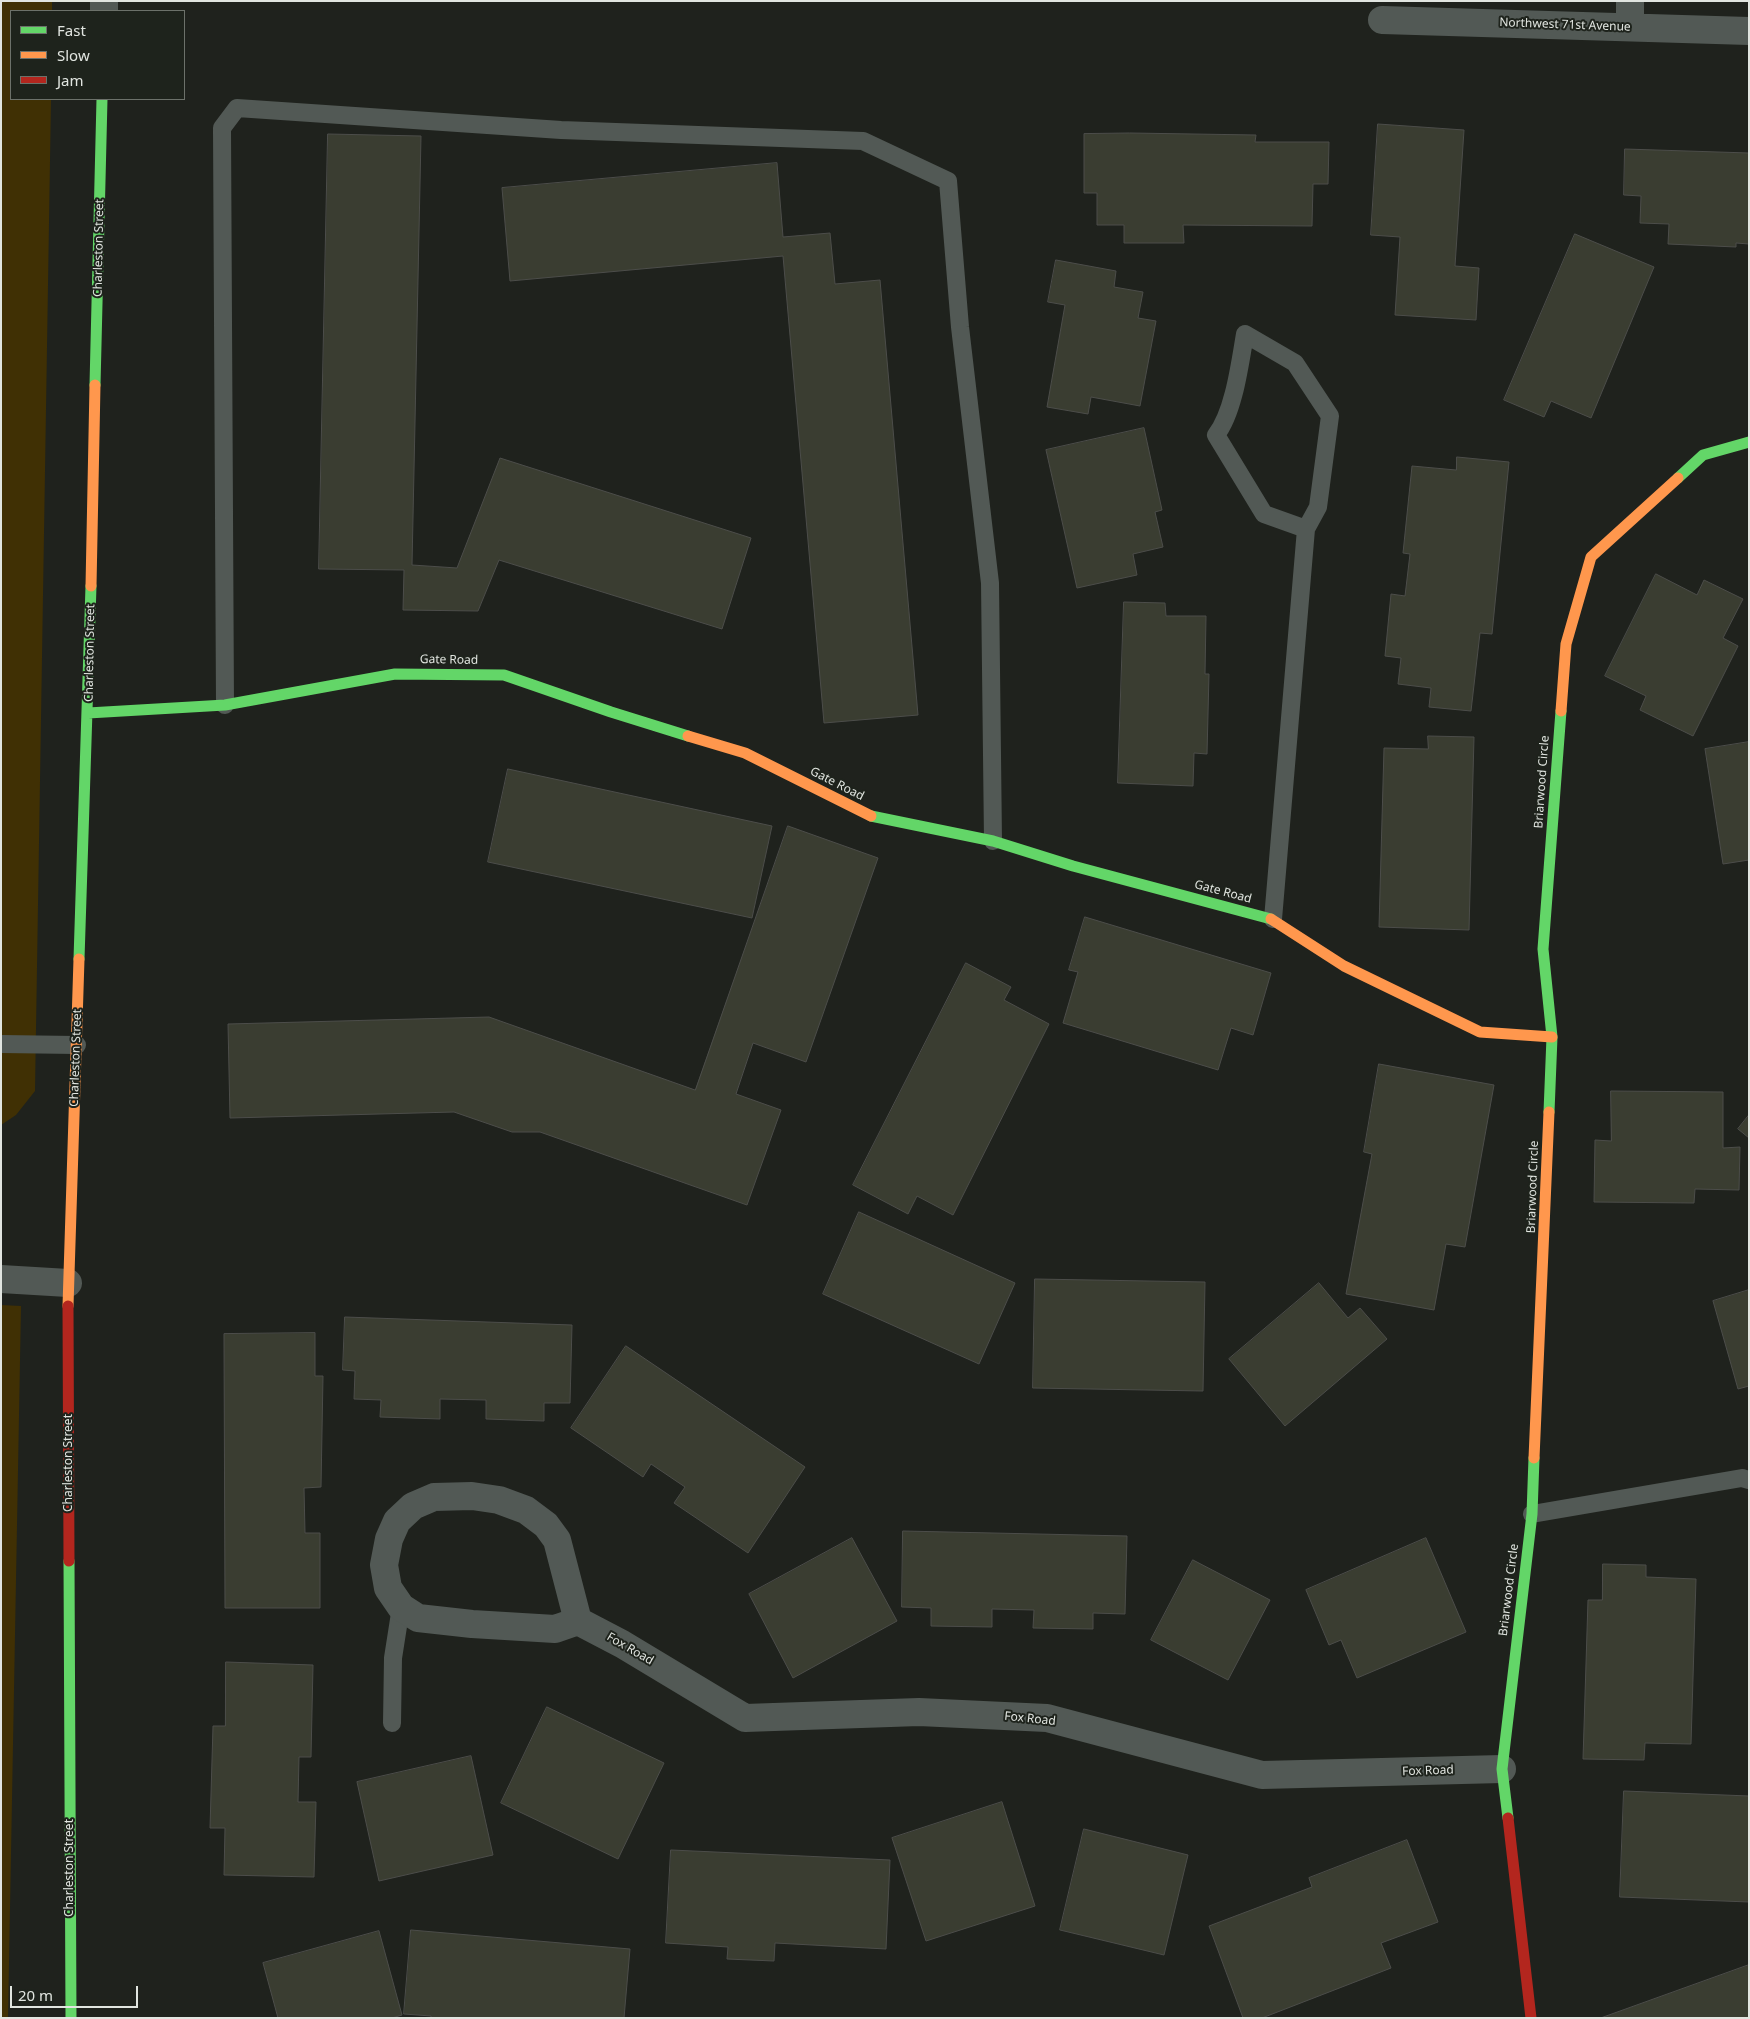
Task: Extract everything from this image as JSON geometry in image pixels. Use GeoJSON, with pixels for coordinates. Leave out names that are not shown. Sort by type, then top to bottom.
{"type":"FeatureCollection","features":[{"type":"Feature","properties":{"kind":"street","name":"Northwest 71st Avenue"},"geometry":{"type":"LineString","coordinates":[[1382,20],[1630,14],[1749,31]]}},
{"type":"Feature","properties":{"kind":"street","name":"Charleston Street"},"geometry":{"type":"LineString","coordinates":[[71,2018],[68,1283],[88,713],[102,100]]}},
{"type":"Feature","properties":{"kind":"street","name":"Briarwood Circle"},"geometry":{"type":"LineString","coordinates":[[1531,2018],[1502,1769],[1532,1514],[1548,1175],[1552,1037],[1543,950],[1566,644],[1591,557],[1703,456],[1749,442]]}},
{"type":"Feature","properties":{"kind":"street","name":"Gate Road"},"geometry":{"type":"LineString","coordinates":[[88,713],[225,705],[395,674],[504,675],[611,712],[745,753],[874,818],[993,842],[1073,866],[1273,919],[1344,966],[1480,1032],[1552,1037]]}},
{"type":"Feature","properties":{"kind":"street"},"geometry":{"type":"LineString","coordinates":[[1,1279],[68,1283]]}},
{"type":"Feature","properties":{"kind":"street"},"geometry":{"type":"LineString","coordinates":[[472,1496],[500,1500],[526,1510],[546,1525],[557,1540],[578,1621],[555,1629],[472,1624],[418,1618],[401,1606],[388,1588],[384,1565],[389,1540],[397,1521],[413,1506],[434,1497],[472,1496]]}},
{"type":"Feature","properties":{"kind":"street","name":"Fox Road"},"geometry":{"type":"LineString","coordinates":[[578,1621],[622,1644],[745,1718],[919,1712],[1047,1718],[1262,1776],[1502,1769]]}},
{"type":"Feature","properties":{"kind":"lane"},"geometry":{"type":"LineString","coordinates":[[225,705],[222,128],[237,108],[561,130],[862,141],[948,181],[960,326],[990,583],[993,842]]}},
{"type":"Feature","properties":{"kind":"lane"},"geometry":{"type":"LineString","coordinates":[[1273,919],[1306,529],[1318,507],[1330,416],[1295,363],[1245,334],[1239,370],[1224,425],[1216,435],[1264,514],[1306,529]]}},
{"type":"Feature","properties":{"kind":"lane"},"geometry":{"type":"LineString","coordinates":[[1,1044],[77,1045]]}},
{"type":"Feature","properties":{"kind":"lane"},"geometry":{"type":"LineString","coordinates":[[1532,1514],[1742,1478],[1749,1480]]}},
{"type":"Feature","properties":{"kind":"lane"},"geometry":{"type":"LineString","coordinates":[[392,1723],[393,1658],[401,1606]]}},
{"type":"Feature","properties":{"kind":"shaded area"},"geometry":{"type":"Polygon","coordinates":[[[1,1],[52,1],[52,10],[10,10],[10,100],[51,100],[35,1091],[16,1115],[1,1125],[1,1]]]}},
{"type":"Feature","properties":{"kind":"shaded area"},"geometry":{"type":"Polygon","coordinates":[[[1,1305],[21,1306],[8,2018],[1,2018],[1,1305]]]}},
{"type":"Feature","properties":{"kind":"building"},"geometry":{"type":"Polygon","coordinates":[[[1378,124],[1464,130],[1455,266],[1479,268],[1476,320],[1395,315],[1400,237],[1371,235],[1378,124]]]}},
{"type":"Feature","properties":{"kind":"building"},"geometry":{"type":"Polygon","coordinates":[[[328,134],[421,136],[412,565],[457,568],[500,458],[751,538],[722,629],[499,560],[478,611],[403,610],[404,570],[319,569],[328,134]]]}},
{"type":"Feature","properties":{"kind":"building"},"geometry":{"type":"Polygon","coordinates":[[[1084,134],[1256,135],[1255,142],[1329,142],[1328,184],[1313,184],[1312,226],[1183,225],[1184,243],[1124,243],[1124,225],[1097,225],[1097,193],[1084,193],[1084,134]]]}},
{"type":"Feature","properties":{"kind":"building"},"geometry":{"type":"Polygon","coordinates":[[[1625,149],[1749,153],[1749,244],[1736,243],[1736,247],[1668,244],[1669,224],[1640,223],[1641,196],[1624,195],[1625,149]]]}},
{"type":"Feature","properties":{"kind":"building"},"geometry":{"type":"Polygon","coordinates":[[[777,163],[783,237],[830,233],[835,284],[880,280],[918,715],[824,723],[783,256],[510,281],[502,188],[777,163]]]}},
{"type":"Feature","properties":{"kind":"building"},"geometry":{"type":"Polygon","coordinates":[[[1575,234],[1654,267],[1591,418],[1551,401],[1544,417],[1504,400],[1575,234]]]}},
{"type":"Feature","properties":{"kind":"building"},"geometry":{"type":"Polygon","coordinates":[[[1056,260],[1116,271],[1114,287],[1143,292],[1138,318],[1156,321],[1140,406],[1091,397],[1088,414],[1047,407],[1065,305],[1048,302],[1056,260]]]}},
{"type":"Feature","properties":{"kind":"building"},"geometry":{"type":"Polygon","coordinates":[[[1144,428],[1162,510],[1155,512],[1163,547],[1133,554],[1137,575],[1077,588],[1046,450],[1144,428]]]}},
{"type":"Feature","properties":{"kind":"building"},"geometry":{"type":"Polygon","coordinates":[[[1457,457],[1509,462],[1492,634],[1480,633],[1471,711],[1429,707],[1431,688],[1398,684],[1401,658],[1385,656],[1391,594],[1405,596],[1410,554],[1403,553],[1412,466],[1456,470],[1457,457]]]}},
{"type":"Feature","properties":{"kind":"building"},"geometry":{"type":"Polygon","coordinates":[[[1656,574],[1697,595],[1704,580],[1743,599],[1723,638],[1738,646],[1693,736],[1640,710],[1646,696],[1605,676],[1656,574]]]}},
{"type":"Feature","properties":{"kind":"building"},"geometry":{"type":"Polygon","coordinates":[[[1124,602],[1165,603],[1166,616],[1206,616],[1205,674],[1209,674],[1207,754],[1194,753],[1193,786],[1118,783],[1124,602]]]}},
{"type":"Feature","properties":{"kind":"building"},"geometry":{"type":"Polygon","coordinates":[[[1428,736],[1474,737],[1469,930],[1379,927],[1384,748],[1428,749],[1428,736]]]}},
{"type":"Feature","properties":{"kind":"building"},"geometry":{"type":"Polygon","coordinates":[[[1749,742],[1749,860],[1723,864],[1705,749],[1749,742]]]}},
{"type":"Feature","properties":{"kind":"building"},"geometry":{"type":"Polygon","coordinates":[[[508,769],[772,826],[752,918],[488,862],[508,769]]]}},
{"type":"Feature","properties":{"kind":"building"},"geometry":{"type":"Polygon","coordinates":[[[788,826],[878,858],[806,1062],[753,1043],[736,1094],[781,1110],[747,1205],[540,1132],[512,1132],[454,1112],[230,1118],[228,1024],[489,1017],[695,1090],[788,826]]]}},
{"type":"Feature","properties":{"kind":"building"},"geometry":{"type":"Polygon","coordinates":[[[1085,917],[1271,973],[1253,1035],[1231,1028],[1218,1070],[1063,1023],[1078,972],[1069,970],[1085,917]]]}},
{"type":"Feature","properties":{"kind":"building"},"geometry":{"type":"Polygon","coordinates":[[[966,963],[1011,987],[1004,1000],[1049,1024],[953,1215],[917,1196],[908,1214],[853,1185],[966,963]]]}},
{"type":"Feature","properties":{"kind":"building"},"geometry":{"type":"Polygon","coordinates":[[[1379,1064],[1494,1085],[1465,1247],[1446,1244],[1434,1310],[1346,1294],[1372,1154],[1364,1152],[1379,1064]]]}},
{"type":"Feature","properties":{"kind":"building"},"geometry":{"type":"Polygon","coordinates":[[[1611,1091],[1723,1092],[1723,1148],[1740,1147],[1739,1190],[1695,1189],[1694,1203],[1594,1202],[1595,1140],[1611,1141],[1611,1091]]]}},
{"type":"Feature","properties":{"kind":"building"},"geometry":{"type":"Polygon","coordinates":[[[1749,1115],[1749,1138],[1738,1129],[1749,1115]]]}},
{"type":"Feature","properties":{"kind":"building"},"geometry":{"type":"Polygon","coordinates":[[[859,1212],[1015,1283],[979,1364],[823,1294],[859,1212]]]}},
{"type":"Feature","properties":{"kind":"building"},"geometry":{"type":"Polygon","coordinates":[[[1035,1279],[1205,1282],[1203,1391],[1033,1388],[1035,1279]]]}},
{"type":"Feature","properties":{"kind":"building"},"geometry":{"type":"Polygon","coordinates":[[[1319,1283],[1348,1318],[1360,1308],[1387,1339],[1285,1426],[1229,1359],[1319,1283]]]}},
{"type":"Feature","properties":{"kind":"building"},"geometry":{"type":"Polygon","coordinates":[[[1749,1290],[1749,1386],[1738,1389],[1713,1301],[1749,1290]]]}},
{"type":"Feature","properties":{"kind":"building"},"geometry":{"type":"Polygon","coordinates":[[[345,1317],[572,1325],[570,1403],[544,1403],[544,1421],[486,1419],[486,1400],[440,1399],[440,1419],[380,1417],[381,1400],[354,1399],[355,1371],[343,1370],[345,1317]]]}},
{"type":"Feature","properties":{"kind":"building"},"geometry":{"type":"Polygon","coordinates":[[[315,1333],[315,1376],[323,1376],[321,1487],[304,1488],[305,1533],[320,1533],[320,1608],[225,1608],[224,1334],[315,1333]]]}},
{"type":"Feature","properties":{"kind":"building"},"geometry":{"type":"Polygon","coordinates":[[[626,1346],[805,1467],[748,1553],[674,1503],[685,1487],[651,1464],[643,1477],[571,1428],[626,1346]]]}},
{"type":"Feature","properties":{"kind":"building"},"geometry":{"type":"Polygon","coordinates":[[[903,1531],[1127,1536],[1125,1614],[1093,1613],[1093,1629],[1033,1628],[1034,1610],[992,1609],[992,1627],[931,1626],[931,1608],[902,1607],[903,1531]]]}},
{"type":"Feature","properties":{"kind":"building"},"geometry":{"type":"Polygon","coordinates":[[[852,1538],[897,1621],[793,1678],[749,1594],[852,1538]]]}},
{"type":"Feature","properties":{"kind":"building"},"geometry":{"type":"Polygon","coordinates":[[[1426,1538],[1466,1632],[1357,1678],[1341,1640],[1329,1645],[1306,1590],[1426,1538]]]}},
{"type":"Feature","properties":{"kind":"building"},"geometry":{"type":"Polygon","coordinates":[[[1193,1560],[1270,1600],[1228,1680],[1151,1640],[1193,1560]]]}},
{"type":"Feature","properties":{"kind":"building"},"geometry":{"type":"Polygon","coordinates":[[[1603,1564],[1646,1565],[1646,1577],[1696,1579],[1691,1744],[1645,1743],[1644,1760],[1583,1759],[1588,1600],[1602,1600],[1603,1564]]]}},
{"type":"Feature","properties":{"kind":"building"},"geometry":{"type":"Polygon","coordinates":[[[226,1662],[313,1665],[311,1757],[299,1757],[298,1802],[316,1802],[314,1877],[224,1875],[225,1828],[210,1828],[213,1726],[225,1726],[226,1662]]]}},
{"type":"Feature","properties":{"kind":"building"},"geometry":{"type":"Polygon","coordinates":[[[547,1707],[664,1763],[618,1859],[501,1803],[547,1707]]]}},
{"type":"Feature","properties":{"kind":"building"},"geometry":{"type":"Polygon","coordinates":[[[471,1756],[493,1855],[379,1881],[357,1782],[471,1756]]]}},
{"type":"Feature","properties":{"kind":"building"},"geometry":{"type":"Polygon","coordinates":[[[1624,1791],[1749,1796],[1749,1902],[1620,1897],[1624,1791]]]}},
{"type":"Feature","properties":{"kind":"building"},"geometry":{"type":"Polygon","coordinates":[[[1002,1802],[1035,1906],[926,1941],[892,1838],[1002,1802]]]}},
{"type":"Feature","properties":{"kind":"building"},"geometry":{"type":"Polygon","coordinates":[[[1084,1829],[1188,1855],[1164,1955],[1060,1930],[1084,1829]]]}},
{"type":"Feature","properties":{"kind":"building"},"geometry":{"type":"Polygon","coordinates":[[[1407,1840],[1438,1922],[1381,1943],[1391,1968],[1262,2018],[1243,2018],[1209,1926],[1312,1887],[1309,1878],[1407,1840]]]}},
{"type":"Feature","properties":{"kind":"building"},"geometry":{"type":"Polygon","coordinates":[[[671,1850],[890,1860],[886,1949],[775,1943],[774,1961],[727,1959],[728,1947],[666,1943],[671,1850]]]}},
{"type":"Feature","properties":{"kind":"building"},"geometry":{"type":"Polygon","coordinates":[[[411,1930],[630,1949],[624,2018],[431,2018],[431,2016],[404,2014],[411,1930]]]}},
{"type":"Feature","properties":{"kind":"building"},"geometry":{"type":"Polygon","coordinates":[[[379,1931],[402,2015],[392,2018],[278,2018],[263,1963],[379,1931]]]}},
{"type":"Feature","properties":{"kind":"building"},"geometry":{"type":"Polygon","coordinates":[[[1749,1965],[1749,2018],[1601,2018],[1749,1965]]]}},
{"type":"Feature","properties":{"kind":"traffic: fast"},"geometry":{"type":"LineString","coordinates":[[95,385],[102,100]]}},
{"type":"Feature","properties":{"kind":"traffic: fast"},"geometry":{"type":"LineString","coordinates":[[1678,478],[1703,455],[1749,442]]}},
{"type":"Feature","properties":{"kind":"traffic: fast"},"geometry":{"type":"LineString","coordinates":[[79,959],[91,586]]}},
{"type":"Feature","properties":{"kind":"traffic: fast"},"geometry":{"type":"LineString","coordinates":[[88,713],[225,705],[395,674],[504,675],[688,736]]}},
{"type":"Feature","properties":{"kind":"traffic: fast"},"geometry":{"type":"LineString","coordinates":[[1549,1112],[1552,1037],[1543,949],[1561,711]]}},
{"type":"Feature","properties":{"kind":"traffic: fast"},"geometry":{"type":"LineString","coordinates":[[871,816],[993,841],[1073,866],[1271,919]]}},
{"type":"Feature","properties":{"kind":"traffic: fast"},"geometry":{"type":"LineString","coordinates":[[1508,1818],[1502,1769],[1532,1514],[1534,1458]]}},
{"type":"Feature","properties":{"kind":"traffic: fast"},"geometry":{"type":"LineString","coordinates":[[69,1561],[71,2018]]}},
{"type":"Feature","properties":{"kind":"traffic: slow"},"geometry":{"type":"LineString","coordinates":[[91,586],[95,385]]}},
{"type":"Feature","properties":{"kind":"traffic: slow"},"geometry":{"type":"LineString","coordinates":[[1561,711],[1566,644],[1591,557],[1678,478]]}},
{"type":"Feature","properties":{"kind":"traffic: slow"},"geometry":{"type":"LineString","coordinates":[[688,736],[745,753],[871,816]]}},
{"type":"Feature","properties":{"kind":"traffic: slow"},"geometry":{"type":"LineString","coordinates":[[1271,919],[1344,966],[1480,1032],[1552,1037]]}},
{"type":"Feature","properties":{"kind":"traffic: slow"},"geometry":{"type":"LineString","coordinates":[[68,1306],[79,959]]}},
{"type":"Feature","properties":{"kind":"traffic: slow"},"geometry":{"type":"LineString","coordinates":[[1534,1458],[1549,1112]]}},
{"type":"Feature","properties":{"kind":"traffic: jam"},"geometry":{"type":"LineString","coordinates":[[68,1306],[69,1561]]}},
{"type":"Feature","properties":{"kind":"traffic: jam"},"geometry":{"type":"LineString","coordinates":[[1508,1818],[1531,2018]]}}]}
